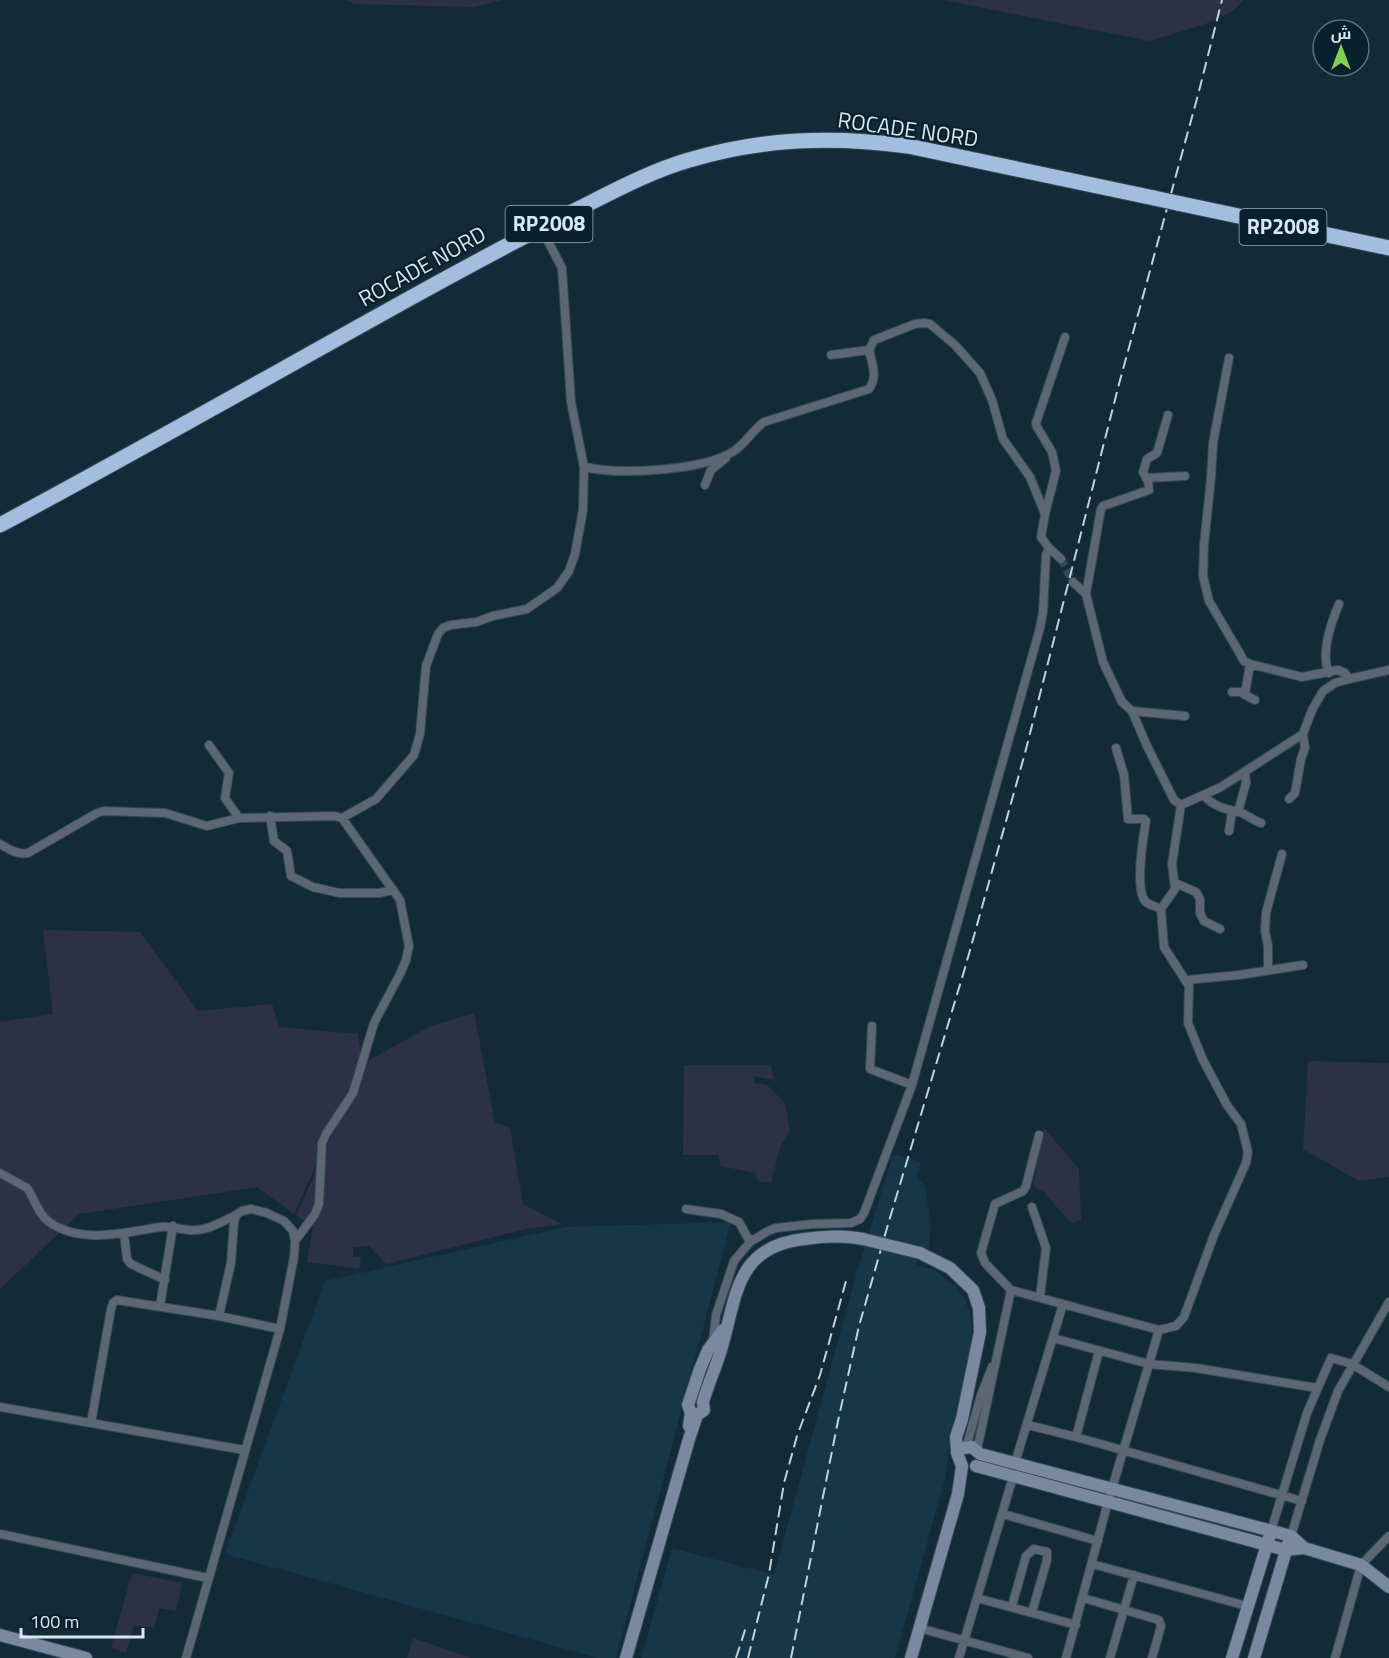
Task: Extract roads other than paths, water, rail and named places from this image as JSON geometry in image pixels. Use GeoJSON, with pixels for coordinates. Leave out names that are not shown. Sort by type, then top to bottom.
{"type":"FeatureCollection","features":[{"type":"Feature","properties":{"kind":"highway","name":"ROCADE NORD"},"geometry":{"type":"LineString","coordinates":[[0,525],[541,228],[623,187],[688,160],[757,145],[818,140],[867,141],[908,147],[1389,248]]}},
{"type":"Feature","properties":{"kind":"street"},"geometry":{"type":"LineString","coordinates":[[342,818],[376,799],[414,755],[420,734],[426,666],[438,634],[451,625],[476,622],[528,609],[557,588],[569,571],[581,529],[584,467],[571,402],[562,268],[541,228]]}},
{"type":"Feature","properties":{"kind":"street"},"geometry":{"type":"LineString","coordinates":[[705,485],[711,470],[764,422],[869,388],[874,379],[869,350],[874,340],[915,324],[924,323],[930,324],[955,345],[980,373],[992,400],[1003,439],[1030,477],[1044,514]]}},
{"type":"Feature","properties":{"kind":"street"},"geometry":{"type":"LineString","coordinates":[[1061,559],[1041,537],[1044,514],[1056,471],[1052,452],[1036,423],[1065,337]]}},
{"type":"Feature","properties":{"kind":"street"},"geometry":{"type":"LineString","coordinates":[[831,355],[869,350]]}},
{"type":"Feature","properties":{"kind":"street"},"geometry":{"type":"LineString","coordinates":[[1229,358],[1213,443],[1204,545],[1203,576],[1209,601],[1244,661],[1302,676],[1342,671],[1349,679]]}},
{"type":"Feature","properties":{"kind":"street"},"geometry":{"type":"LineString","coordinates":[[1168,415],[1156,453],[1147,459],[1143,472],[1149,490],[1101,508],[1086,594],[1103,662],[1122,702],[1132,711],[1174,800],[1181,805]]}},
{"type":"Feature","properties":{"kind":"street"},"geometry":{"type":"LineString","coordinates":[[584,467],[598,470],[632,471],[687,465],[719,458],[730,453]]}},
{"type":"Feature","properties":{"kind":"street"},"geometry":{"type":"LineString","coordinates":[[1146,478],[1185,476]]}},
{"type":"Feature","properties":{"kind":"street"},"geometry":{"type":"LineString","coordinates":[[712,1371],[716,1315],[734,1261],[750,1242],[776,1228],[851,1223],[860,1219],[912,1085],[1040,628],[1046,555],[1049,548]]}},
{"type":"Feature","properties":{"kind":"street"},"geometry":{"type":"LineString","coordinates":[[1073,582],[1086,594]]}},
{"type":"Feature","properties":{"kind":"street"},"geometry":{"type":"LineString","coordinates":[[1335,683],[1326,665],[1331,622],[1339,604]]}},
{"type":"Feature","properties":{"kind":"street"},"geometry":{"type":"LineString","coordinates":[[1245,694],[1250,664]]}},
{"type":"Feature","properties":{"kind":"street"},"geometry":{"type":"LineString","coordinates":[[1290,799],[1295,793],[1305,748],[1303,734],[1312,710],[1323,691],[1335,683],[1389,670]]}},
{"type":"Feature","properties":{"kind":"street"},"geometry":{"type":"LineString","coordinates":[[1232,692],[1245,694],[1255,700]]}},
{"type":"Feature","properties":{"kind":"street"},"geometry":{"type":"LineString","coordinates":[[1132,711],[1185,717]]}},
{"type":"Feature","properties":{"kind":"street"},"geometry":{"type":"LineString","coordinates":[[1181,805],[1204,796],[1303,734]]}},
{"type":"Feature","properties":{"kind":"street"},"geometry":{"type":"LineString","coordinates":[[209,745],[229,773],[225,798],[239,818]]}},
{"type":"Feature","properties":{"kind":"street"},"geometry":{"type":"LineString","coordinates":[[1116,748],[1124,775],[1128,819],[1146,821],[1140,887],[1143,898],[1146,903],[1161,909]]}},
{"type":"Feature","properties":{"kind":"street"},"geometry":{"type":"LineString","coordinates":[[1229,831],[1246,783],[1245,772]]}},
{"type":"Feature","properties":{"kind":"street"},"geometry":{"type":"LineString","coordinates":[[1204,796],[1212,804],[1262,823]]}},
{"type":"Feature","properties":{"kind":"street"},"geometry":{"type":"LineString","coordinates":[[1039,1135],[1023,1191],[995,1204],[981,1253],[985,1263],[1011,1290],[1159,1330],[1176,1326],[1184,1317],[1214,1234],[1246,1163],[1248,1152],[1241,1124],[1207,1067],[1188,1023],[1190,1002],[1187,980],[1164,947],[1161,909],[1172,895],[1175,883],[1172,864],[1181,805]]}},
{"type":"Feature","properties":{"kind":"street"},"geometry":{"type":"LineString","coordinates":[[0,844],[22,854],[28,853],[104,811],[165,813],[207,826],[239,818],[270,816],[342,818],[400,900],[409,946],[400,974],[374,1023],[353,1093],[322,1143],[319,1204],[315,1214],[295,1241]]}},
{"type":"Feature","properties":{"kind":"street"},"geometry":{"type":"LineString","coordinates":[[270,816],[274,841],[289,854],[290,872],[295,879],[334,893],[380,893],[393,890]]}},
{"type":"Feature","properties":{"kind":"street"},"geometry":{"type":"LineString","coordinates":[[1269,970],[1265,931],[1266,913],[1282,854]]}},
{"type":"Feature","properties":{"kind":"street"},"geometry":{"type":"LineString","coordinates":[[1175,883],[1196,892],[1200,899],[1200,914],[1204,921],[1220,929]]}},
{"type":"Feature","properties":{"kind":"street"},"geometry":{"type":"LineString","coordinates":[[1187,980],[1303,965]]}},
{"type":"Feature","properties":{"kind":"street"},"geometry":{"type":"LineString","coordinates":[[872,1026],[870,1069],[912,1085]]}},
{"type":"Feature","properties":{"kind":"street"},"geometry":{"type":"LineString","coordinates":[[0,1173],[27,1188],[34,1204],[49,1222],[76,1233],[124,1234],[173,1226],[197,1230],[212,1227],[242,1211],[251,1209],[284,1221],[293,1231],[294,1257],[280,1329],[186,1658]]}},
{"type":"Feature","properties":{"kind":"street"},"geometry":{"type":"LineString","coordinates":[[1032,1207],[1046,1248],[1041,1297]]}},
{"type":"Feature","properties":{"kind":"street"},"geometry":{"type":"LineString","coordinates":[[686,1209],[721,1214],[739,1222],[750,1242]]}},
{"type":"Feature","properties":{"kind":"street"},"geometry":{"type":"LineString","coordinates":[[219,1316],[231,1263],[236,1215]]}},
{"type":"Feature","properties":{"kind":"street"},"geometry":{"type":"LineString","coordinates":[[160,1306],[173,1226]]}},
{"type":"Feature","properties":{"kind":"street"},"geometry":{"type":"LineString","coordinates":[[124,1234],[127,1259],[131,1264],[165,1280]]}},
{"type":"Feature","properties":{"kind":"street"},"geometry":{"type":"LineString","coordinates":[[696,1407],[721,1349],[736,1291],[744,1274],[766,1250],[787,1241],[824,1236],[845,1235],[863,1239],[920,1254],[950,1268],[973,1290],[979,1308],[978,1341],[956,1444],[969,1457],[1013,1477],[1291,1536],[1304,1548]]}},
{"type":"Feature","properties":{"kind":"street"},"geometry":{"type":"LineString","coordinates":[[911,1658],[993,1382],[994,1364],[1011,1290]]}},
{"type":"Feature","properties":{"kind":"street"},"geometry":{"type":"LineString","coordinates":[[91,1423],[113,1303],[117,1300],[219,1316],[280,1329]]}},
{"type":"Feature","properties":{"kind":"street"},"geometry":{"type":"LineString","coordinates":[[1254,1658],[1329,1414],[1352,1364],[1389,1302]]}},
{"type":"Feature","properties":{"kind":"street"},"geometry":{"type":"LineString","coordinates":[[1015,1464],[1064,1305]]}},
{"type":"Feature","properties":{"kind":"street"},"geometry":{"type":"LineString","coordinates":[[626,1658],[689,1439],[705,1356],[725,1327]]}},
{"type":"Feature","properties":{"kind":"street"},"geometry":{"type":"LineString","coordinates":[[1066,1658],[1110,1496],[1159,1330]]}},
{"type":"Feature","properties":{"kind":"street"},"geometry":{"type":"LineString","coordinates":[[1053,1338],[1149,1364],[1196,1368],[1317,1388]]}},
{"type":"Feature","properties":{"kind":"street"},"geometry":{"type":"LineString","coordinates":[[1076,1437],[1099,1352]]}},
{"type":"Feature","properties":{"kind":"street"},"geometry":{"type":"LineString","coordinates":[[1233,1658],[1299,1434],[1331,1358],[1352,1364],[1389,1387]]}},
{"type":"Feature","properties":{"kind":"street"},"geometry":{"type":"LineString","coordinates":[[0,1407],[244,1450]]}},
{"type":"Feature","properties":{"kind":"street"},"geometry":{"type":"LineString","coordinates":[[1028,1425],[1302,1501]]}},
{"type":"Feature","properties":{"kind":"street"},"geometry":{"type":"LineString","coordinates":[[969,1457],[1015,1464],[1267,1545],[1286,1550],[1304,1548],[1361,1565],[1389,1587]]}},
{"type":"Feature","properties":{"kind":"street"},"geometry":{"type":"LineString","coordinates":[[959,1658],[1013,1477]]}},
{"type":"Feature","properties":{"kind":"street"},"geometry":{"type":"LineString","coordinates":[[1003,1515],[1098,1541]]}},
{"type":"Feature","properties":{"kind":"street"},"geometry":{"type":"LineString","coordinates":[[0,1534],[208,1578]]}},
{"type":"Feature","properties":{"kind":"street"},"geometry":{"type":"LineString","coordinates":[[1335,1658],[1361,1565],[1389,1536]]}},
{"type":"Feature","properties":{"kind":"street"},"geometry":{"type":"LineString","coordinates":[[1012,1606],[1026,1557],[1034,1549],[1047,1552],[1047,1560],[1032,1612]]}},
{"type":"Feature","properties":{"kind":"street"},"geometry":{"type":"LineString","coordinates":[[1092,1564],[1247,1606]]}},
{"type":"Feature","properties":{"kind":"street"},"geometry":{"type":"LineString","coordinates":[[1110,1658],[1134,1575]]}},
{"type":"Feature","properties":{"kind":"street"},"geometry":{"type":"LineString","coordinates":[[977,1598],[1076,1625]]}},
{"type":"Feature","properties":{"kind":"street"},"geometry":{"type":"LineString","coordinates":[[1083,1599],[1160,1622],[1152,1658]]}},
{"type":"Feature","properties":{"kind":"street"},"geometry":{"type":"LineString","coordinates":[[919,1628],[1028,1658]]}},
{"type":"Feature","properties":{"kind":"street"},"geometry":{"type":"LineString","coordinates":[[0,1635],[86,1658]]}},
{"type":"Feature","properties":{"kind":"tunnel"},"geometry":{"type":"LineString","coordinates":[[1061,559],[1073,582]]}},
{"type":"Feature","properties":{"kind":"railway"},"geometry":{"type":"LineString","coordinates":[[791,1658],[859,1326],[965,968],[1025,753],[1119,384],[1222,0]]}},
{"type":"Feature","properties":{"kind":"railway"},"geometry":{"type":"LineString","coordinates":[[748,1658],[769,1574],[784,1483],[797,1436],[820,1375],[846,1281]]}},
{"type":"Feature","properties":{"kind":"railway"},"geometry":{"type":"LineString","coordinates":[[736,1658],[746,1627]]}}]}
